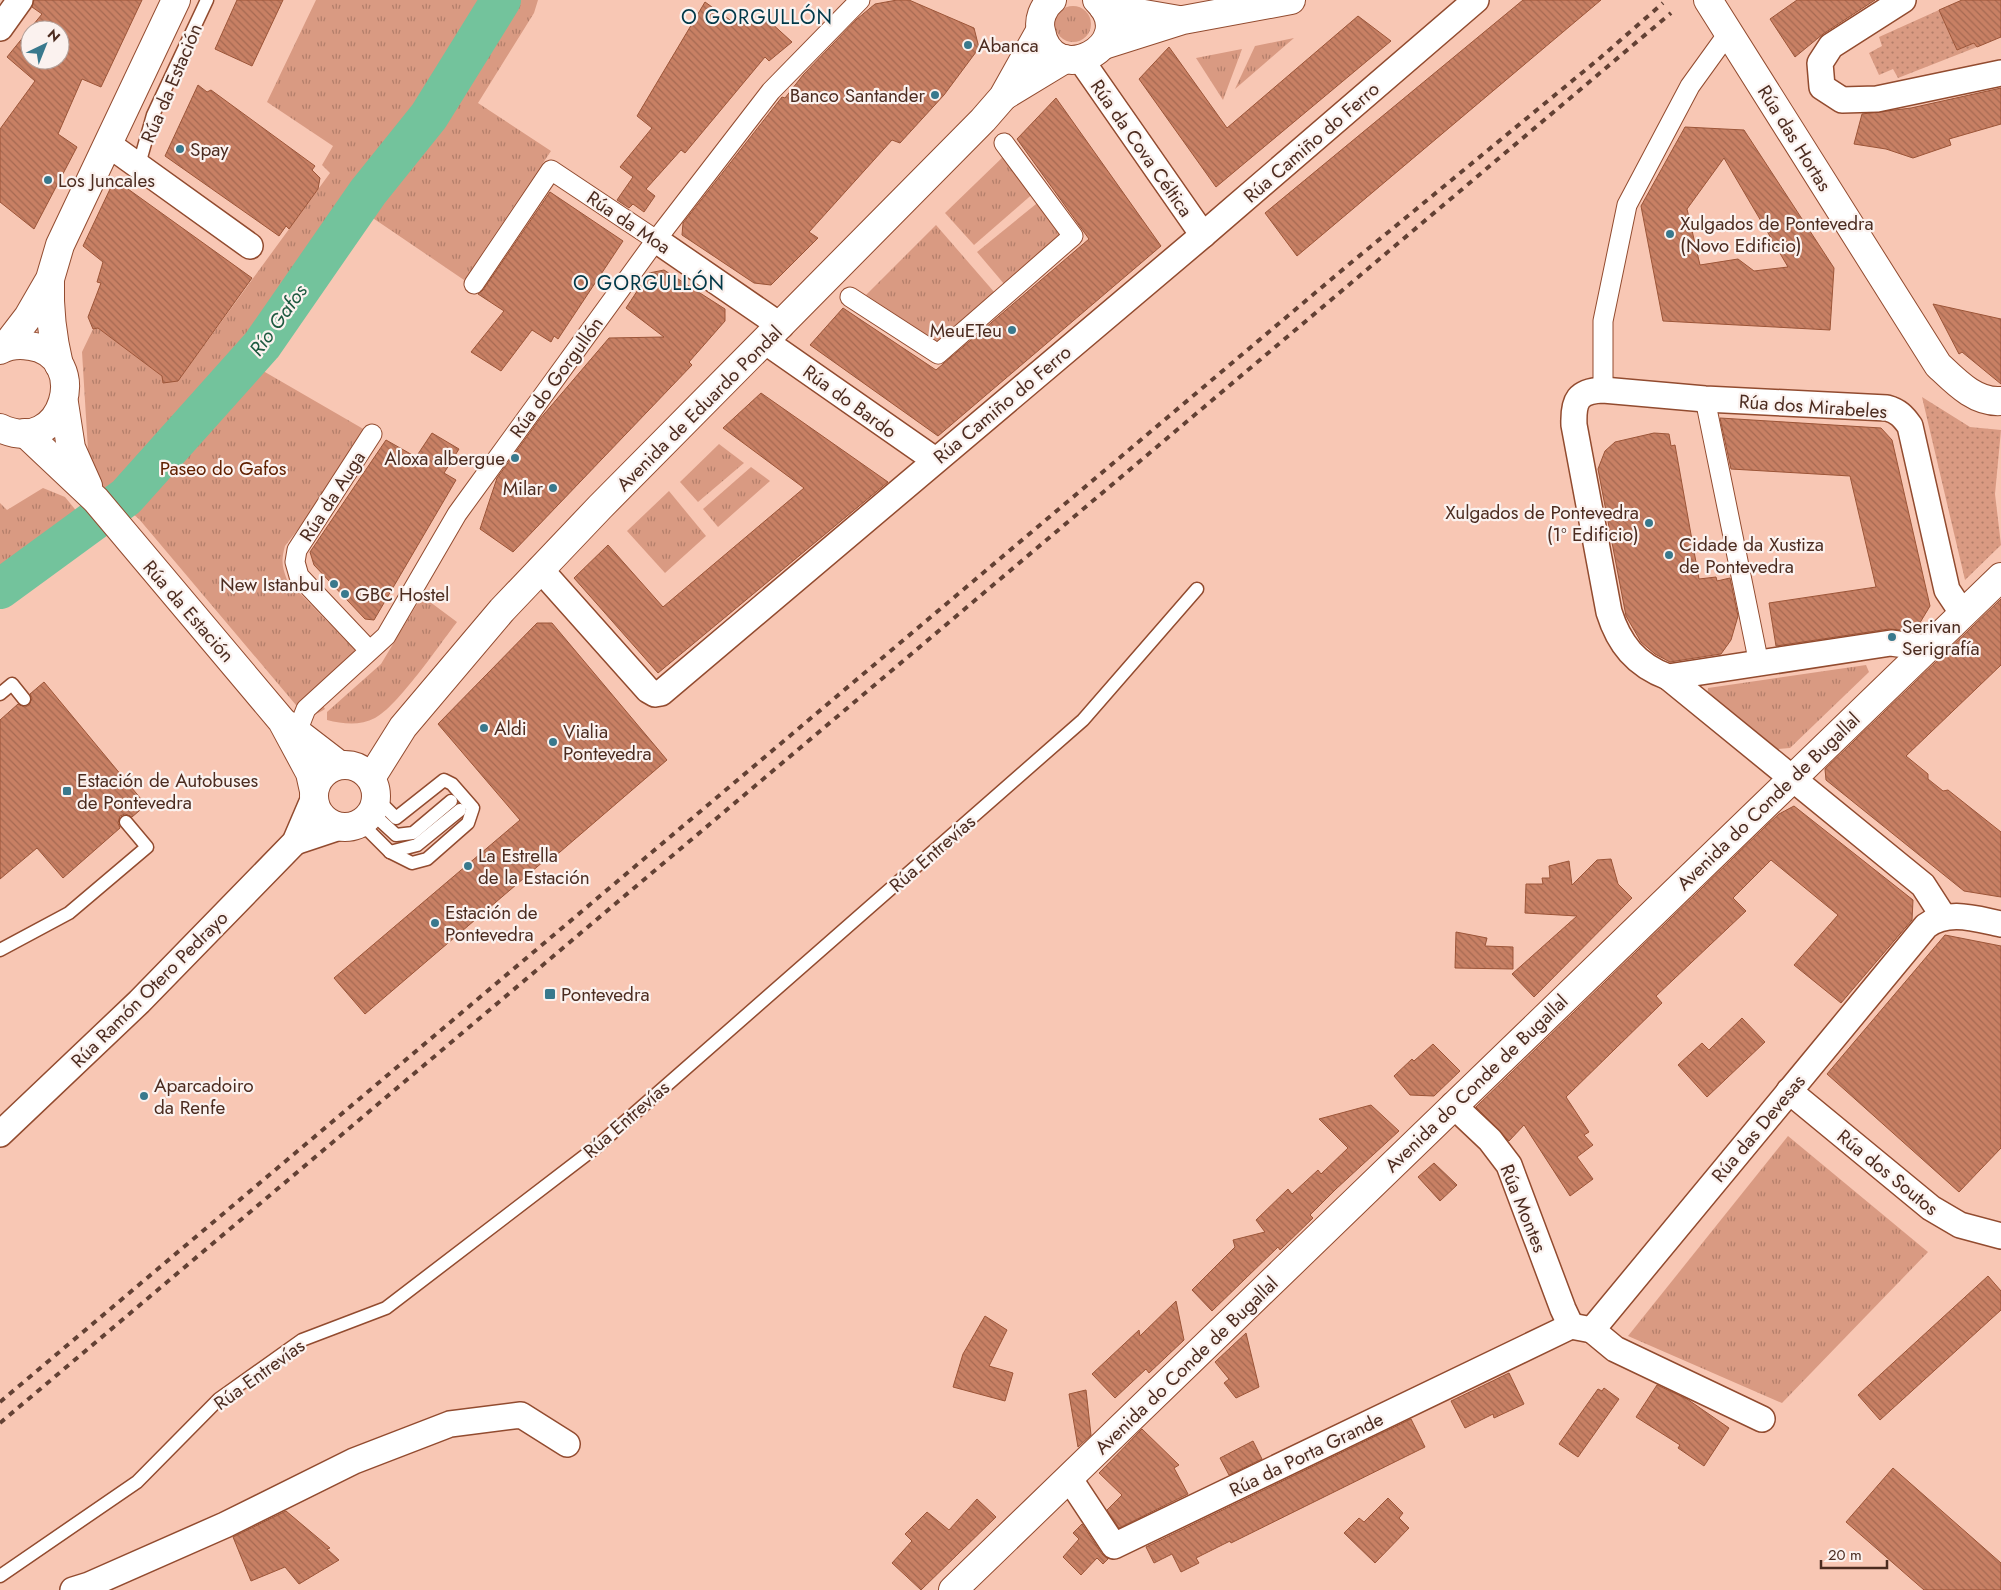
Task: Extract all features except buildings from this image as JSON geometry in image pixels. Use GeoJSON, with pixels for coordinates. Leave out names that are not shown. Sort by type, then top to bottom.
{"type":"FeatureCollection","features":[{"type":"Feature","properties":{"kind":"main road","name":"Rúa da Estación"},"geometry":{"type":"LineString","coordinates":[[2,349],[28,318],[50,279],[60,245],[176,0]]}},
{"type":"Feature","properties":{"kind":"main road"},"geometry":{"type":"LineString","coordinates":[[1104,45],[1109,26],[1100,3],[1144,7],[1183,20],[1291,0]]}},
{"type":"Feature","properties":{"kind":"main road","name":"Rúa das Hortas"},"geometry":{"type":"LineString","coordinates":[[1708,0],[1938,365],[1961,387],[1978,397],[2001,401]]}},
{"type":"Feature","properties":{"kind":"main road","name":"Avenida de Eduardo Pondal"},"geometry":{"type":"LineString","coordinates":[[362,808],[403,727],[487,626],[540,569],[971,134],[1003,97],[1040,31],[1041,17],[1050,1]]}},
{"type":"Feature","properties":{"kind":"main road","name":"Avenida de Eduardo Pondal"},"geometry":{"type":"LineString","coordinates":[[1003,97],[1073,60],[1089,57],[1104,45],[1183,20]]}},
{"type":"Feature","properties":{"kind":"main road"},"geometry":{"type":"LineString","coordinates":[[1040,31],[1048,49],[1073,60]]}},
{"type":"Feature","properties":{"kind":"main road","name":"Rúa da Estación"},"geometry":{"type":"LineString","coordinates":[[50,279],[51,329],[59,366],[64,377],[66,390],[64,402],[71,448],[77,465],[96,500],[150,567],[290,732],[310,773],[314,795],[323,818],[362,808],[354,766],[341,764],[290,732]]}},
{"type":"Feature","properties":{"kind":"main road"},"geometry":{"type":"LineString","coordinates":[[2,349],[20,344],[35,347],[49,354],[59,366]]}},
{"type":"Feature","properties":{"kind":"main road"},"geometry":{"type":"LineString","coordinates":[[12,431],[37,431],[49,424],[58,414],[64,402]]}},
{"type":"Feature","properties":{"kind":"main road","name":"Rúa da Estación"},"geometry":{"type":"LineString","coordinates":[[12,431],[96,500]]}},
{"type":"Feature","properties":{"kind":"main road","name":"Avenida do Conde de Bugallal"},"geometry":{"type":"LineString","coordinates":[[953,1590],[2001,576]]}},
{"type":"Feature","properties":{"kind":"main road","name":"Avenida de Eduardo Pondal"},"geometry":{"type":"LineString","coordinates":[[314,795],[317,780],[324,772],[403,727]]}},
{"type":"Feature","properties":{"kind":"street"},"geometry":{"type":"LineString","coordinates":[[0,28],[20,0]]}},
{"type":"Feature","properties":{"kind":"street","name":"Rúa do Gorgullón"},"geometry":{"type":"LineString","coordinates":[[290,732],[306,709],[386,636],[457,514],[656,240],[771,91],[860,0]]}},
{"type":"Feature","properties":{"kind":"street","name":"Rúa Camiño do Ferro"},"geometry":{"type":"LineString","coordinates":[[540,569],[648,690],[655,694],[661,693],[1203,235],[1476,0]]}},
{"type":"Feature","properties":{"kind":"street"},"geometry":{"type":"LineString","coordinates":[[1903,0],[1831,46],[1820,63],[1822,87],[1842,100],[1877,99],[2001,73]]}},
{"type":"Feature","properties":{"kind":"street"},"geometry":{"type":"LineString","coordinates":[[1729,32],[1690,86],[1627,205],[1602,321],[1603,390],[1590,390],[1582,395],[1576,401],[1573,410],[1574,425],[1610,612],[1615,629],[1624,645],[1636,659],[1668,677],[1923,885],[1942,916],[1963,917],[2001,924]]}},
{"type":"Feature","properties":{"kind":"street","name":"Rúa da Cova Céltica"},"geometry":{"type":"LineString","coordinates":[[1073,60],[1203,235]]}},
{"type":"Feature","properties":{"kind":"street"},"geometry":{"type":"LineString","coordinates":[[850,297],[938,354],[1073,236],[1004,143]]}},
{"type":"Feature","properties":{"kind":"street","name":"Rúa da Estación"},"geometry":{"type":"LineString","coordinates":[[108,144],[138,168],[250,246]]}},
{"type":"Feature","properties":{"kind":"street","name":"Rúa da Moa"},"geometry":{"type":"LineString","coordinates":[[474,284],[551,170],[656,240],[774,334]]}},
{"type":"Feature","properties":{"kind":"street","name":"Rúa do Bardo"},"geometry":{"type":"LineString","coordinates":[[774,334],[935,460]]}},
{"type":"Feature","properties":{"kind":"street","name":"Rúa dos Mirabeles"},"geometry":{"type":"LineString","coordinates":[[1603,390],[1705,399],[1887,408],[1903,416],[1913,436],[1947,590],[1963,614]]}},
{"type":"Feature","properties":{"kind":"street"},"geometry":{"type":"LineString","coordinates":[[1705,399],[1758,664]]}},
{"type":"Feature","properties":{"kind":"street","name":"Rúa da Auga"},"geometry":{"type":"LineString","coordinates":[[370,650],[299,576],[295,562],[297,550],[372,434]]}},
{"type":"Feature","properties":{"kind":"street"},"geometry":{"type":"LineString","coordinates":[[1668,677],[1891,643],[1927,648]]}},
{"type":"Feature","properties":{"kind":"street","name":"Rúa Ramón Otero Pedrayo"},"geometry":{"type":"LineString","coordinates":[[295,842],[314,795]]}},
{"type":"Feature","properties":{"kind":"street","name":"Rúa Ramón Otero Pedrayo"},"geometry":{"type":"LineString","coordinates":[[0,1134],[139,1002],[295,842],[362,808]]}},
{"type":"Feature","properties":{"kind":"street","name":"Rúa das Devesas"},"geometry":{"type":"LineString","coordinates":[[1582,1328],[1789,1091],[1913,940],[1926,926],[1942,916]]}},
{"type":"Feature","properties":{"kind":"street","name":"Rúa dos Soutos"},"geometry":{"type":"LineString","coordinates":[[1789,1091],[1931,1208],[1960,1225],[2000,1237]]}},
{"type":"Feature","properties":{"kind":"street","name":"Rúa Montes"},"geometry":{"type":"LineString","coordinates":[[1453,1105],[1490,1140],[1509,1164],[1563,1309],[1582,1328],[1615,1349],[1762,1419]]}},
{"type":"Feature","properties":{"kind":"street","name":"Rúa da Porta Grande"},"geometry":{"type":"LineString","coordinates":[[1068,1478],[1114,1546],[1582,1328]]}},
{"type":"Feature","properties":{"kind":"street"},"geometry":{"type":"LineString","coordinates":[[73,1590],[89,1585],[225,1525],[354,1461],[450,1424],[521,1415],[567,1444]]}},
{"type":"Feature","properties":{"kind":"lane","name":"Rúa da Estación"},"geometry":{"type":"LineString","coordinates":[[138,168],[153,115],[207,0]]}},
{"type":"Feature","properties":{"kind":"lane","name":"Rúa Entrevías"},"geometry":{"type":"LineString","coordinates":[[0,1576],[137,1482],[219,1398],[302,1340],[386,1308],[595,1148],[1083,720],[1197,589]]}},
{"type":"Feature","properties":{"kind":"lane"},"geometry":{"type":"LineString","coordinates":[[0,694],[12,684],[24,699]]}},
{"type":"Feature","properties":{"kind":"lane"},"geometry":{"type":"LineString","coordinates":[[444,780],[452,784],[473,808],[468,824],[428,859],[412,862],[390,852],[369,831],[362,808],[396,818],[444,780]]}},
{"type":"Feature","properties":{"kind":"lane"},"geometry":{"type":"LineString","coordinates":[[362,808],[396,834],[413,833],[456,806],[417,845],[390,852]]}},
{"type":"Feature","properties":{"kind":"lane"},"geometry":{"type":"LineString","coordinates":[[0,950],[69,913],[147,847],[126,822]]}},
{"type":"Feature","properties":{"kind":"green space","name":"Paseo do Gafos"},"geometry":{"type":"Polygon","coordinates":[[[316,0],[538,0],[534,13],[478,103],[551,151],[464,280],[364,212],[258,368],[372,434],[285,546],[283,563],[287,580],[355,650],[320,701],[325,709],[316,714],[308,714],[301,711],[139,519],[100,486],[88,450],[82,352],[93,329],[98,328],[162,376],[178,381],[330,173],[322,165],[333,146],[267,102],[316,0]]]}},
{"type":"Feature","properties":{"kind":"green space"},"geometry":{"type":"Polygon","coordinates":[[[1073,6],[1080,7],[1086,11],[1090,17],[1090,31],[1086,37],[1080,41],[1073,42],[1066,41],[1060,37],[1056,31],[1055,24],[1056,17],[1060,11],[1066,7],[1073,6]]]}},
{"type":"Feature","properties":{"kind":"green space"},"geometry":{"type":"Polygon","coordinates":[[[1939,10],[1957,50],[1974,43],[1977,47],[1898,78],[1893,69],[1879,75],[1869,53],[1882,46],[1879,37],[1939,10]]]}},
{"type":"Feature","properties":{"kind":"green space"},"geometry":{"type":"Polygon","coordinates":[[[1294,38],[1235,89],[1255,46],[1294,38]]]}},
{"type":"Feature","properties":{"kind":"green space"},"geometry":{"type":"Polygon","coordinates":[[[1242,49],[1223,100],[1196,58],[1242,49]]]}},
{"type":"Feature","properties":{"kind":"green space"},"geometry":{"type":"Polygon","coordinates":[[[1007,153],[1036,191],[974,245],[945,213],[1007,153]]]}},
{"type":"Feature","properties":{"kind":"green space"},"geometry":{"type":"Polygon","coordinates":[[[1041,200],[1066,232],[1005,285],[977,252],[1041,200]]]}},
{"type":"Feature","properties":{"kind":"green space"},"geometry":{"type":"Polygon","coordinates":[[[936,225],[995,293],[939,343],[866,295],[936,225]]]}},
{"type":"Feature","properties":{"kind":"green space"},"geometry":{"type":"Polygon","coordinates":[[[1922,397],[1970,427],[2001,430],[1995,494],[2001,545],[1965,580],[1922,397]]]}},
{"type":"Feature","properties":{"kind":"green space"},"geometry":{"type":"Polygon","coordinates":[[[719,444],[744,463],[698,502],[680,482],[719,444]]]}},
{"type":"Feature","properties":{"kind":"green space"},"geometry":{"type":"Polygon","coordinates":[[[751,467],[770,481],[718,527],[703,509],[751,467]]]}},
{"type":"Feature","properties":{"kind":"green space"},"geometry":{"type":"Polygon","coordinates":[[[43,488],[65,497],[83,519],[0,580],[0,503],[7,510],[43,488]]]}},
{"type":"Feature","properties":{"kind":"green space"},"geometry":{"type":"Polygon","coordinates":[[[669,491],[706,536],[665,573],[627,531],[669,491]]]}},
{"type":"Feature","properties":{"kind":"green space"},"geometry":{"type":"Polygon","coordinates":[[[422,596],[457,622],[429,659],[406,689],[384,712],[375,718],[351,724],[327,720],[327,712],[381,664],[422,596]]]}},
{"type":"Feature","properties":{"kind":"green space"},"geometry":{"type":"Polygon","coordinates":[[[1866,665],[1869,672],[1790,748],[1778,749],[1707,698],[1708,688],[1866,665]]]}},
{"type":"Feature","properties":{"kind":"green space"},"geometry":{"type":"Polygon","coordinates":[[[1788,1136],[1928,1252],[1782,1403],[1628,1336],[1788,1136]]]}},
{"type":"Feature","properties":{"kind":"waterway","name":"Río Gafos"},"geometry":{"type":"LineString","coordinates":[[0,589],[126,497],[262,345],[368,192],[429,116],[501,0]]}},
{"type":"Feature","properties":{"kind":"railway"},"geometry":{"type":"LineString","coordinates":[[0,1402],[1347,266],[1600,58],[1663,3]]}},
{"type":"Feature","properties":{"kind":"railway"},"geometry":{"type":"LineString","coordinates":[[0,1423],[1671,13]]}},
{"type":"Feature","properties":{"kind":"place","name":"Abanca"},"geometry":{"type":"Point","coordinates":[968,45]}},
{"type":"Feature","properties":{"kind":"place","name":"Banco Santander"},"geometry":{"type":"Point","coordinates":[935,95]}},
{"type":"Feature","properties":{"kind":"place","name":"Spay"},"geometry":{"type":"Point","coordinates":[180,149]}},
{"type":"Feature","properties":{"kind":"place","name":"Los Juncales"},"geometry":{"type":"Point","coordinates":[48,180]}},
{"type":"Feature","properties":{"kind":"place","name":"Xulgados de Pontevedra (Novo Edificio)"},"geometry":{"type":"Point","coordinates":[1670,234]}},
{"type":"Feature","properties":{"kind":"place","name":"MeuETeu"},"geometry":{"type":"Point","coordinates":[1012,330]}},
{"type":"Feature","properties":{"kind":"place","name":"Aloxa albergue"},"geometry":{"type":"Point","coordinates":[515,458]}},
{"type":"Feature","properties":{"kind":"place","name":"Milar"},"geometry":{"type":"Point","coordinates":[553,488]}},
{"type":"Feature","properties":{"kind":"place","name":"Xulgados de Pontevedra (1º Edificio)"},"geometry":{"type":"Point","coordinates":[1649,523]}},
{"type":"Feature","properties":{"kind":"place","name":"Cidade da Xustiza de Pontevedra"},"geometry":{"type":"Point","coordinates":[1669,555]}},
{"type":"Feature","properties":{"kind":"place","name":"New Istanbul"},"geometry":{"type":"Point","coordinates":[334,584]}},
{"type":"Feature","properties":{"kind":"place","name":"GBC Hostel"},"geometry":{"type":"Point","coordinates":[345,594]}},
{"type":"Feature","properties":{"kind":"place","name":"Serivan Serigrafía"},"geometry":{"type":"Point","coordinates":[1892,637]}},
{"type":"Feature","properties":{"kind":"place","name":"Aldi"},"geometry":{"type":"Point","coordinates":[484,728]}},
{"type":"Feature","properties":{"kind":"place","name":"Vialia Pontevedra"},"geometry":{"type":"Point","coordinates":[553,742]}},
{"type":"Feature","properties":{"kind":"place","name":"Estación de Autobuses de Pontevedra"},"geometry":{"type":"Point","coordinates":[67,791]}},
{"type":"Feature","properties":{"kind":"place","name":"La Estrella de la Estación"},"geometry":{"type":"Point","coordinates":[468,866]}},
{"type":"Feature","properties":{"kind":"place","name":"Estación de Pontevedra"},"geometry":{"type":"Point","coordinates":[435,923]}},
{"type":"Feature","properties":{"kind":"place","name":"Pontevedra"},"geometry":{"type":"Point","coordinates":[550,994]}},
{"type":"Feature","properties":{"kind":"place","name":"Aparcadoiro da Renfe"},"geometry":{"type":"Point","coordinates":[144,1096]}},
{"type":"Feature","properties":{"kind":"district","name":"O GORGULLÓN"},"geometry":{"type":"Point","coordinates":[757,17]}},
{"type":"Feature","properties":{"kind":"district","name":"O GORGULLÓN"},"geometry":{"type":"Point","coordinates":[649,283]}}]}
